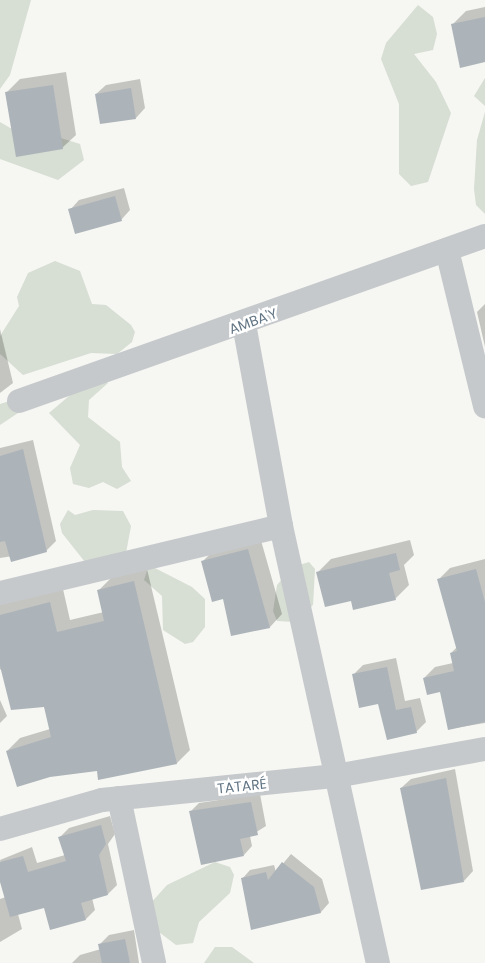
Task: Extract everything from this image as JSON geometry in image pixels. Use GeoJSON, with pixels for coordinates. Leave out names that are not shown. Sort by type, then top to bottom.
{"type":"FeatureCollection","features":[{"type":"Feature","properties":{"kind":"street","name":"AMBA'Y"},"geometry":{"type":"LineString","coordinates":[[19,401],[244,324],[485,236]]}},
{"type":"Feature","properties":{"kind":"street"},"geometry":{"type":"LineString","coordinates":[[447,250],[485,406]]}},
{"type":"Feature","properties":{"kind":"street"},"geometry":{"type":"LineString","coordinates":[[244,324],[281,526],[378,963]]}},
{"type":"Feature","properties":{"kind":"street"},"geometry":{"type":"LineString","coordinates":[[0,593],[281,526]]}},
{"type":"Feature","properties":{"kind":"street","name":"TATARÉ"},"geometry":{"type":"LineString","coordinates":[[0,829],[119,798],[336,776],[485,749]]}},
{"type":"Feature","properties":{"kind":"street"},"geometry":{"type":"LineString","coordinates":[[119,798],[154,963]]}},
{"type":"Feature","properties":{"kind":"shaded area"},"geometry":{"type":"Polygon","coordinates":[[[0,0],[31,0],[10,75],[0,89],[0,0]]]}},
{"type":"Feature","properties":{"kind":"shaded area"},"geometry":{"type":"Polygon","coordinates":[[[418,5],[433,17],[437,34],[433,50],[414,54],[436,82],[451,113],[428,182],[411,186],[399,174],[399,104],[381,59],[386,43],[418,5]]]}},
{"type":"Feature","properties":{"kind":"shaded area"},"geometry":{"type":"Polygon","coordinates":[[[485,78],[485,106],[474,96],[485,78]]]}},
{"type":"Feature","properties":{"kind":"shaded area"},"geometry":{"type":"Polygon","coordinates":[[[485,112],[485,214],[476,205],[474,189],[477,140],[485,112]]]}},
{"type":"Feature","properties":{"kind":"shaded area"},"geometry":{"type":"Polygon","coordinates":[[[0,122],[12,129],[45,133],[80,144],[84,160],[58,180],[0,159],[0,122]]]}},
{"type":"Feature","properties":{"kind":"shaded area"},"geometry":{"type":"Polygon","coordinates":[[[55,261],[80,271],[92,304],[106,305],[131,325],[135,332],[132,342],[117,354],[91,353],[23,375],[0,354],[0,336],[19,306],[17,297],[28,273],[55,261]]]}},
{"type":"Feature","properties":{"kind":"shaded area"},"geometry":{"type":"Polygon","coordinates":[[[95,374],[108,383],[89,400],[88,417],[120,442],[122,467],[131,481],[117,489],[103,482],[89,488],[73,484],[70,468],[80,445],[49,413],[95,374]]]}},
{"type":"Feature","properties":{"kind":"shaded area"},"geometry":{"type":"Polygon","coordinates":[[[13,400],[24,409],[0,425],[0,404],[13,400]]]}},
{"type":"Feature","properties":{"kind":"shaded area"},"geometry":{"type":"Polygon","coordinates":[[[68,510],[75,515],[93,510],[123,511],[131,526],[126,553],[85,562],[62,533],[60,524],[68,510]]]}},
{"type":"Feature","properties":{"kind":"shaded area"},"geometry":{"type":"Polygon","coordinates":[[[309,562],[315,569],[313,605],[294,622],[277,621],[273,611],[277,585],[293,567],[309,562]]]}},
{"type":"Feature","properties":{"kind":"shaded area"},"geometry":{"type":"Polygon","coordinates":[[[149,565],[192,587],[205,599],[205,627],[193,642],[185,644],[163,630],[162,596],[144,580],[149,565]]]}},
{"type":"Feature","properties":{"kind":"shaded area"},"geometry":{"type":"Polygon","coordinates":[[[215,862],[230,867],[234,875],[230,893],[199,922],[193,943],[176,945],[155,929],[150,904],[167,885],[215,862]]]}},
{"type":"Feature","properties":{"kind":"shaded area"},"geometry":{"type":"Polygon","coordinates":[[[215,947],[232,947],[254,963],[204,963],[215,947]]]}},
{"type":"Feature","properties":{"kind":"building"},"geometry":{"type":"Polygon","coordinates":[[[485,17],[485,62],[460,68],[451,24],[485,17]]]}},
{"type":"Feature","properties":{"kind":"building"},"geometry":{"type":"Polygon","coordinates":[[[53,85],[63,149],[16,157],[5,92],[53,85]]]}},
{"type":"Feature","properties":{"kind":"building"},"geometry":{"type":"Polygon","coordinates":[[[131,88],[136,119],[100,124],[95,94],[131,88]]]}},
{"type":"Feature","properties":{"kind":"building"},"geometry":{"type":"Polygon","coordinates":[[[115,196],[122,221],[75,234],[68,209],[115,196]]]}},
{"type":"Feature","properties":{"kind":"building"},"geometry":{"type":"Polygon","coordinates":[[[23,449],[47,552],[11,562],[5,541],[0,542],[0,456],[23,449]]]}},
{"type":"Feature","properties":{"kind":"building"},"geometry":{"type":"Polygon","coordinates":[[[248,549],[270,628],[231,636],[223,599],[212,602],[201,561],[248,549]]]}},
{"type":"Feature","properties":{"kind":"building"},"geometry":{"type":"Polygon","coordinates":[[[396,553],[400,570],[389,573],[396,600],[353,610],[351,601],[325,607],[316,572],[396,553]]]}},
{"type":"Feature","properties":{"kind":"building"},"geometry":{"type":"Polygon","coordinates":[[[476,569],[485,602],[485,722],[448,730],[440,692],[427,695],[423,678],[454,671],[450,653],[457,651],[437,579],[476,569]]]}},
{"type":"Feature","properties":{"kind":"building"},"geometry":{"type":"Polygon","coordinates":[[[134,581],[177,764],[98,780],[97,771],[50,777],[17,787],[6,751],[51,737],[44,707],[11,710],[0,666],[0,615],[50,602],[57,632],[104,621],[97,590],[134,581]]]}},
{"type":"Feature","properties":{"kind":"building"},"geometry":{"type":"Polygon","coordinates":[[[387,667],[396,710],[411,707],[417,733],[387,740],[378,704],[359,708],[352,674],[387,667]]]}},
{"type":"Feature","properties":{"kind":"building"},"geometry":{"type":"Polygon","coordinates":[[[446,778],[464,882],[421,890],[400,788],[446,778]]]}},
{"type":"Feature","properties":{"kind":"building"},"geometry":{"type":"Polygon","coordinates":[[[251,802],[258,835],[240,839],[244,856],[201,865],[189,811],[251,802]]]}},
{"type":"Feature","properties":{"kind":"building"},"geometry":{"type":"Polygon","coordinates":[[[101,825],[106,844],[99,855],[108,895],[81,903],[86,920],[50,930],[44,908],[10,917],[0,882],[0,862],[23,856],[28,872],[66,861],[58,837],[101,825]]]}},
{"type":"Feature","properties":{"kind":"building"},"geometry":{"type":"Polygon","coordinates":[[[282,862],[314,887],[321,913],[251,930],[241,878],[266,872],[268,880],[282,862]]]}},
{"type":"Feature","properties":{"kind":"building"},"geometry":{"type":"Polygon","coordinates":[[[125,939],[130,963],[102,963],[98,944],[125,939]]]}}]}
